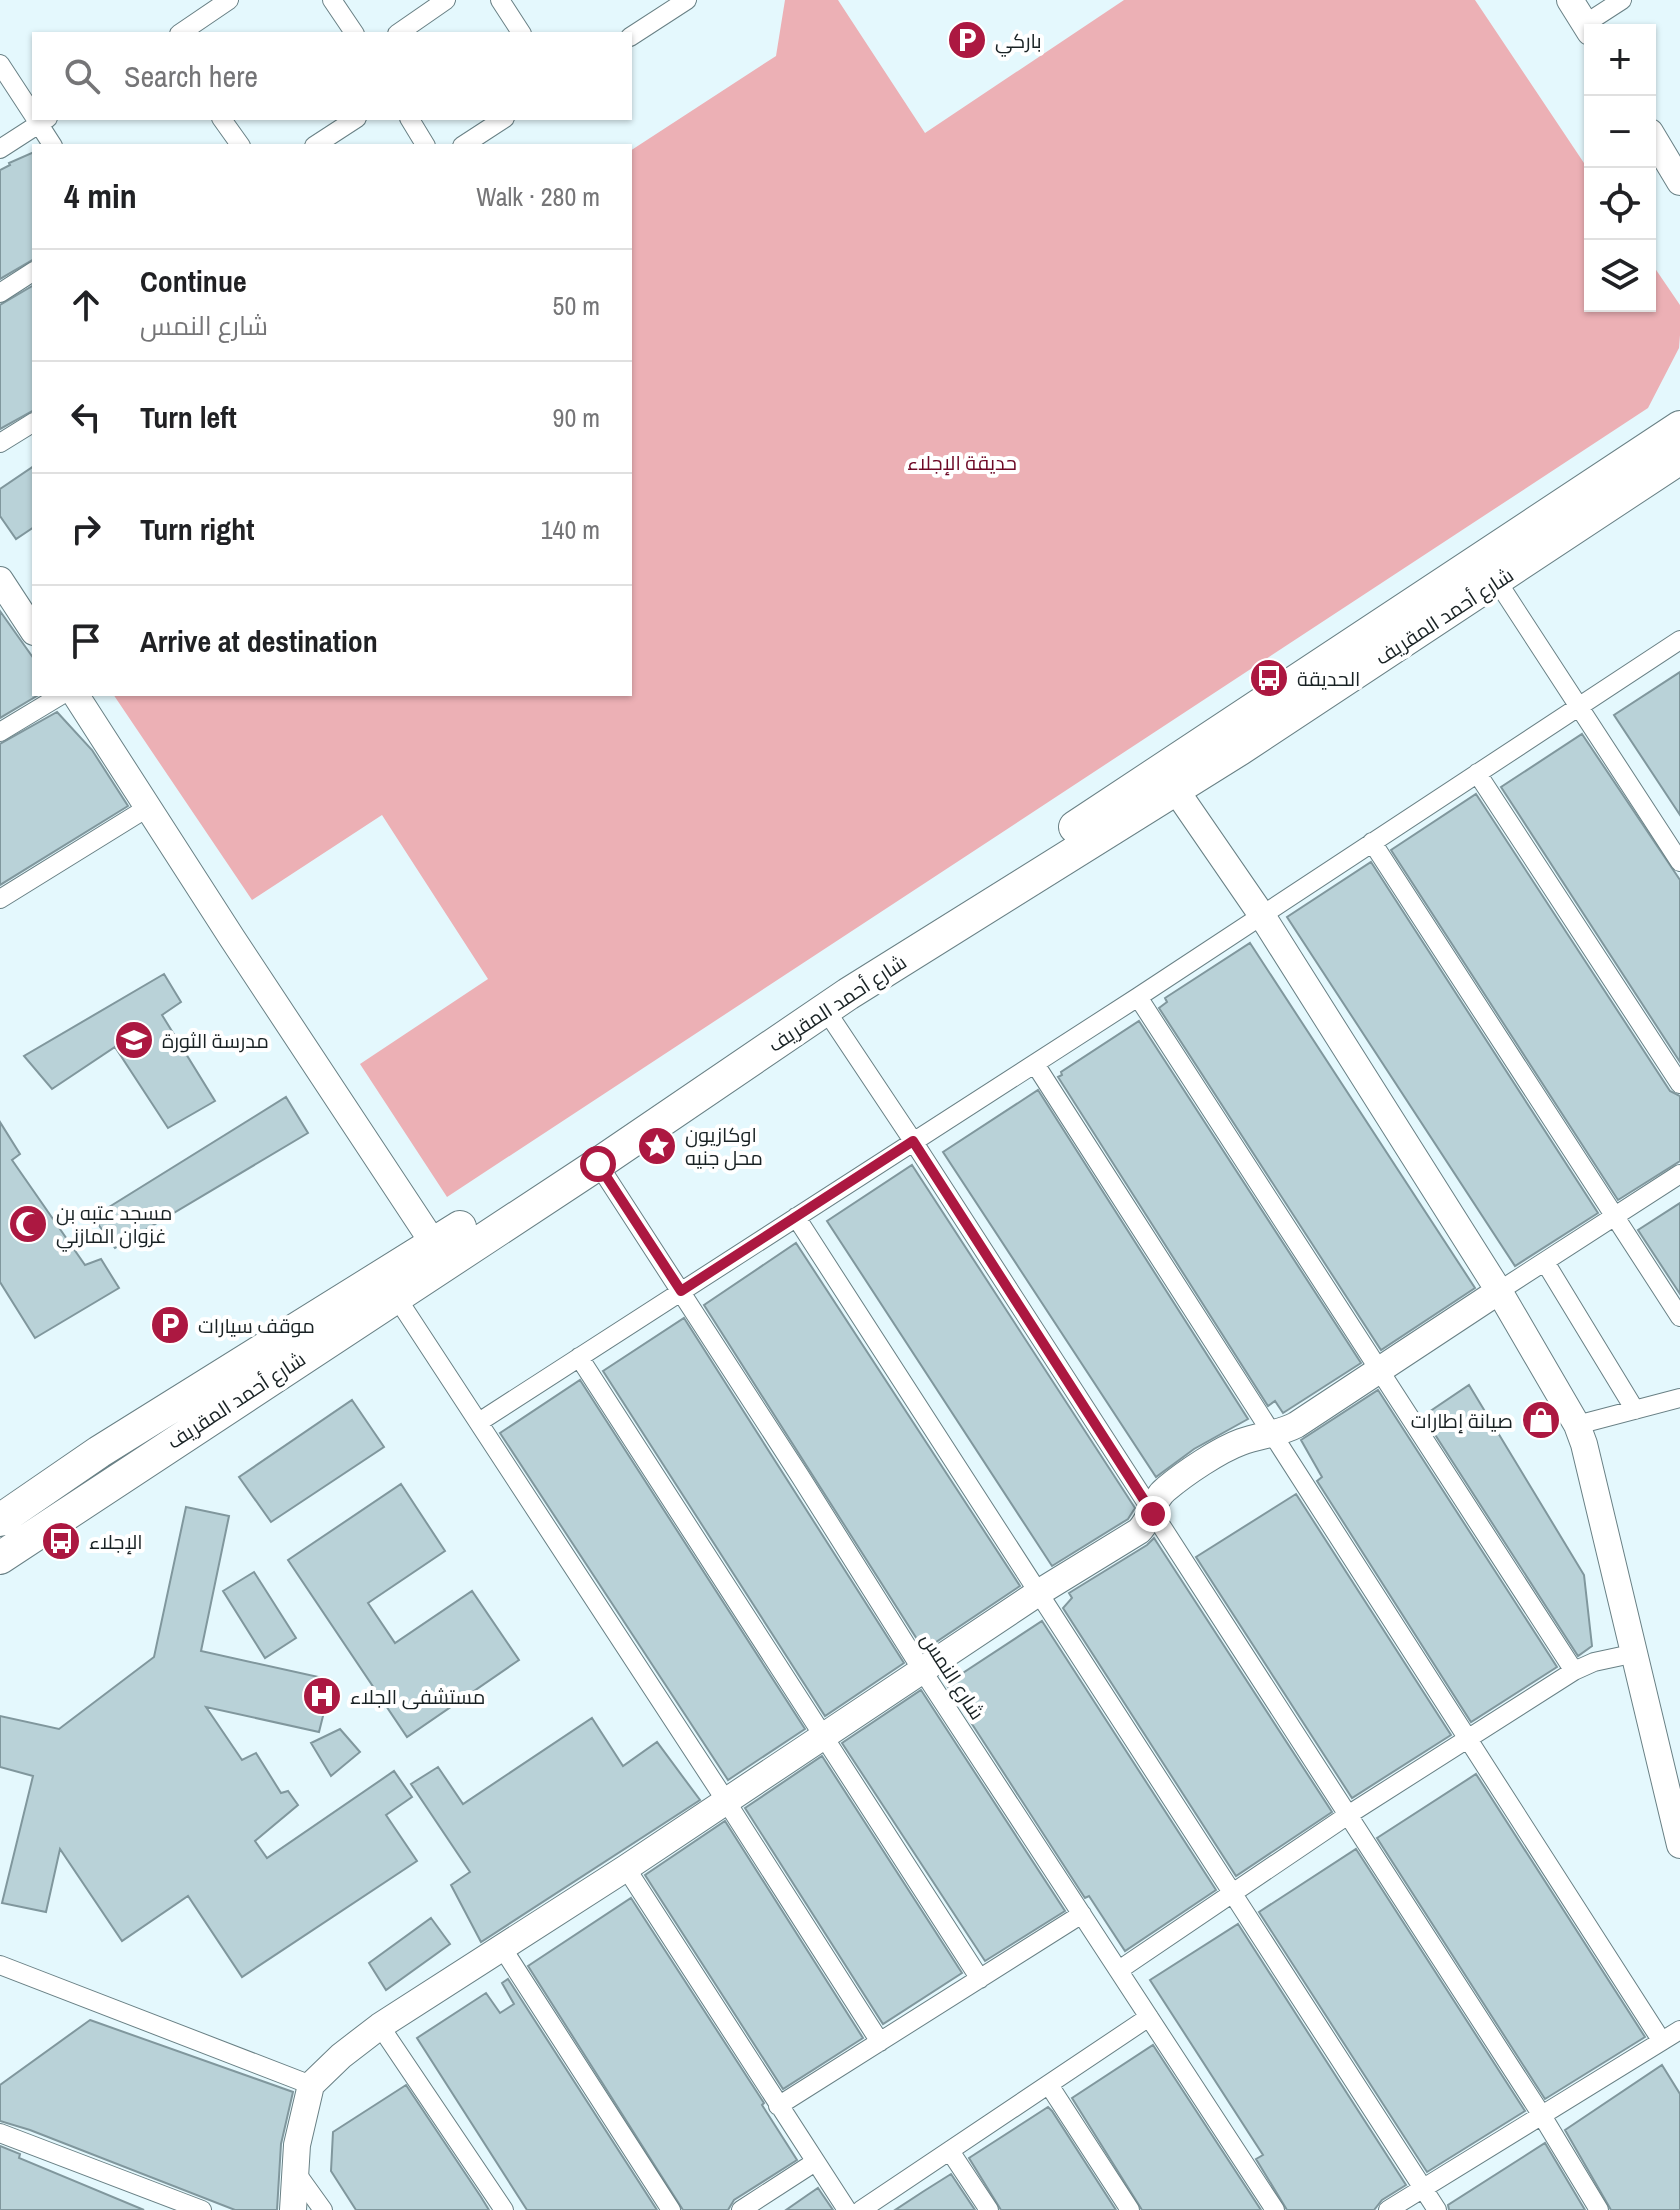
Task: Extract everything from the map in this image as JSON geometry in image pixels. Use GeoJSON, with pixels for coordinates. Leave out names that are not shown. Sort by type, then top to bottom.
{"type":"FeatureCollection","features":[{"type":"Feature","properties":{"kind":"highway","name":"شارع أحمد المقريف"},"geometry":{"type":"LineString","coordinates":[[0,1558],[168,1427],[434,1244],[1169,779],[1497,581],[1679,433]]}},
{"type":"Feature","properties":{"kind":"highway","name":"شارع أحمد المقريف"},"geometry":{"type":"LineString","coordinates":[[0,1520],[99,1452],[168,1427],[395,1295],[598,1164],[1679,433]]}},
{"type":"Feature","properties":{"kind":"street"},"geometry":{"type":"LineString","coordinates":[[182,32],[229,0]]}},
{"type":"Feature","properties":{"kind":"street"},"geometry":{"type":"LineString","coordinates":[[332,0],[354,32]]}},
{"type":"Feature","properties":{"kind":"street"},"geometry":{"type":"LineString","coordinates":[[400,32],[446,0]]}},
{"type":"Feature","properties":{"kind":"street"},"geometry":{"type":"LineString","coordinates":[[500,0],[521,32]]}},
{"type":"Feature","properties":{"kind":"street"},"geometry":{"type":"LineString","coordinates":[[632,36],[687,0]]}},
{"type":"Feature","properties":{"kind":"street"},"geometry":{"type":"LineString","coordinates":[[1570,0],[1585,24]]}},
{"type":"Feature","properties":{"kind":"street"},"geometry":{"type":"LineString","coordinates":[[1593,24],[1622,0]]}},
{"type":"Feature","properties":{"kind":"street"},"geometry":{"type":"LineString","coordinates":[[0,64],[32,109]]}},
{"type":"Feature","properties":{"kind":"street"},"geometry":{"type":"LineString","coordinates":[[0,149],[38,120]]}},
{"type":"Feature","properties":{"kind":"street"},"geometry":{"type":"LineString","coordinates":[[40,120],[52,144]]}},
{"type":"Feature","properties":{"kind":"street"},"geometry":{"type":"LineString","coordinates":[[222,120],[240,144]]}},
{"type":"Feature","properties":{"kind":"street"},"geometry":{"type":"LineString","coordinates":[[317,144],[354,120]]}},
{"type":"Feature","properties":{"kind":"street"},"geometry":{"type":"LineString","coordinates":[[410,120],[425,144]]}},
{"type":"Feature","properties":{"kind":"street"},"geometry":{"type":"LineString","coordinates":[[465,144],[502,120]]}},
{"type":"Feature","properties":{"kind":"street"},"geometry":{"type":"LineString","coordinates":[[1656,142],[1680,182]]}},
{"type":"Feature","properties":{"kind":"street"},"geometry":{"type":"LineString","coordinates":[[0,293],[32,272]]}},
{"type":"Feature","properties":{"kind":"street"},"geometry":{"type":"LineString","coordinates":[[0,443],[32,423]]}},
{"type":"Feature","properties":{"kind":"street"},"geometry":{"type":"LineString","coordinates":[[1497,581],[1680,862]]}},
{"type":"Feature","properties":{"kind":"street"},"geometry":{"type":"LineString","coordinates":[[1,584],[32,629]]}},
{"type":"Feature","properties":{"kind":"street"},"geometry":{"type":"LineString","coordinates":[[479,1422],[1138,997],[1680,640]]}},
{"type":"Feature","properties":{"kind":"street"},"geometry":{"type":"LineString","coordinates":[[0,732],[60,696]]}},
{"type":"Feature","properties":{"kind":"street"},"geometry":{"type":"LineString","coordinates":[[76,696],[434,1244]]}},
{"type":"Feature","properties":{"kind":"street"},"geometry":{"type":"LineString","coordinates":[[1477,773],[1680,1084]]}},
{"type":"Feature","properties":{"kind":"street"},"geometry":{"type":"LineString","coordinates":[[1169,779],[1261,914],[1499,1291],[1577,1425],[1636,1653],[1680,1845]]}},
{"type":"Feature","properties":{"kind":"street"},"geometry":{"type":"LineString","coordinates":[[0,899],[147,808]]}},
{"type":"Feature","properties":{"kind":"street"},"geometry":{"type":"LineString","coordinates":[[1372,842],[1680,1317]]}},
{"type":"Feature","properties":{"kind":"street"},"geometry":{"type":"LineString","coordinates":[[1138,997],[1574,1671]]}},
{"type":"Feature","properties":{"kind":"street"},"geometry":{"type":"LineString","coordinates":[[825,1009],[1541,2114],[1599,2210]]}},
{"type":"Feature","properties":{"kind":"street"},"geometry":{"type":"LineString","coordinates":[[1035,1064],[1468,1738],[1674,2035],[1388,2210]]}},
{"type":"Feature","properties":{"kind":"street","name":"شارع النمس"},"geometry":{"type":"LineString","coordinates":[[598,1164],[922,1670],[1275,2210]]}},
{"type":"Feature","properties":{"kind":"street"},"geometry":{"type":"LineString","coordinates":[[293,2210],[297,2145],[311,2085],[341,2056],[380,2026],[503,1949],[1038,1593],[1139,1531],[1153,1514],[1156,1499],[1165,1490],[1219,1453],[1239,1442],[1296,1425],[1680,1174]]}},
{"type":"Feature","properties":{"kind":"street"},"geometry":{"type":"LineString","coordinates":[[796,1217],[1437,2210]]}},
{"type":"Feature","properties":{"kind":"street"},"geometry":{"type":"LineString","coordinates":[[1545,1262],[1635,1410]]}},
{"type":"Feature","properties":{"kind":"street"},"geometry":{"type":"LineString","coordinates":[[395,1295],[880,2042]]}},
{"type":"Feature","properties":{"kind":"street"},"geometry":{"type":"LineString","coordinates":[[579,1357],[980,1979]]}},
{"type":"Feature","properties":{"kind":"street"},"geometry":{"type":"LineString","coordinates":[[1577,1425],[1680,1398]]}},
{"type":"Feature","properties":{"kind":"street"},"geometry":{"type":"LineString","coordinates":[[1119,1970],[1348,1815],[1574,1671],[1594,1662],[1636,1653]]}},
{"type":"Feature","properties":{"kind":"street"},"geometry":{"type":"LineString","coordinates":[[626,1868],[847,2210]]}},
{"type":"Feature","properties":{"kind":"street"},"geometry":{"type":"LineString","coordinates":[[778,2106],[1082,1914]]}},
{"type":"Feature","properties":{"kind":"street"},"geometry":{"type":"LineString","coordinates":[[503,1949],[671,2210]]}},
{"type":"Feature","properties":{"kind":"street"},"geometry":{"type":"LineString","coordinates":[[0,1965],[311,2085]]}},
{"type":"Feature","properties":{"kind":"street"},"geometry":{"type":"LineString","coordinates":[[861,2210],[1149,2017]]}},
{"type":"Feature","properties":{"kind":"street"},"geometry":{"type":"LineString","coordinates":[[380,2026],[504,2210]]}},
{"type":"Feature","properties":{"kind":"street"},"geometry":{"type":"LineString","coordinates":[[1049,2085],[1130,2210]]}},
{"type":"Feature","properties":{"kind":"street"},"geometry":{"type":"LineString","coordinates":[[0,2133],[202,2210]]}},
{"type":"Feature","properties":{"kind":"street"},"geometry":{"type":"LineString","coordinates":[[950,2151],[989,2210]]}},
{"type":"Feature","properties":{"kind":"street"},"geometry":{"type":"LineString","coordinates":[[741,2210],[815,2162]]}},
{"type":"Feature","properties":{"kind":"street"},"geometry":{"type":"LineString","coordinates":[[295,2171],[323,2210]]}},
{"type":"Feature","properties":{"kind":"green space","name":"حديقة الإجلاء"},"geometry":{"type":"Polygon","coordinates":[[[785,0],[838,0],[925,133],[1124,0],[1475,0],[1584,163],[1584,312],[1656,312],[1656,270],[1680,305],[1679,348],[1648,408],[447,1197],[360,1064],[488,979],[382,815],[252,900],[114,696],[632,696],[632,150],[776,56],[785,0]]]}},
{"type":"Feature","properties":{"kind":"building"},"geometry":{"type":"Polygon","coordinates":[[[32,153],[32,260],[0,279],[0,170],[32,153]]]}},
{"type":"Feature","properties":{"kind":"building"},"geometry":{"type":"Polygon","coordinates":[[[32,286],[32,411],[0,429],[0,305],[32,286]]]}},
{"type":"Feature","properties":{"kind":"building"},"geometry":{"type":"Polygon","coordinates":[[[32,467],[32,528],[16,539],[0,516],[0,489],[32,467]]]}},
{"type":"Feature","properties":{"kind":"building"},"geometry":{"type":"Polygon","coordinates":[[[0,611],[32,656],[32,696],[37,696],[0,718],[0,611]]]}},
{"type":"Feature","properties":{"kind":"building"},"geometry":{"type":"Polygon","coordinates":[[[1680,672],[1680,815],[1614,715],[1680,672]]]}},
{"type":"Feature","properties":{"kind":"building"},"geometry":{"type":"Polygon","coordinates":[[[57,712],[92,750],[128,806],[0,885],[0,744],[57,712]]]}},
{"type":"Feature","properties":{"kind":"building"},"geometry":{"type":"Polygon","coordinates":[[[1582,734],[1680,880],[1680,1062],[1501,787],[1582,734]]]}},
{"type":"Feature","properties":{"kind":"building"},"geometry":{"type":"Polygon","coordinates":[[[1476,794],[1670,1091],[1680,1096],[1680,1161],[1618,1200],[1391,850],[1476,794]]]}},
{"type":"Feature","properties":{"kind":"building"},"geometry":{"type":"Polygon","coordinates":[[[1371,862],[1598,1213],[1515,1266],[1287,917],[1371,862]]]}},
{"type":"Feature","properties":{"kind":"building"},"geometry":{"type":"Polygon","coordinates":[[[1250,943],[1475,1288],[1381,1350],[1159,1008],[1167,1002],[1165,998],[1250,943]]]}},
{"type":"Feature","properties":{"kind":"building"},"geometry":{"type":"Polygon","coordinates":[[[164,974],[181,1002],[162,1015],[215,1101],[168,1128],[115,1047],[52,1089],[24,1056],[164,974]]]}},
{"type":"Feature","properties":{"kind":"building"},"geometry":{"type":"Polygon","coordinates":[[[1139,1021],[1361,1363],[1283,1413],[1275,1401],[1268,1406],[1058,1077],[1062,1075],[1061,1072],[1139,1021]]]}},
{"type":"Feature","properties":{"kind":"building"},"geometry":{"type":"Polygon","coordinates":[[[1038,1090],[1248,1419],[1194,1449],[1156,1477],[943,1152],[1038,1090]]]}},
{"type":"Feature","properties":{"kind":"building"},"geometry":{"type":"Polygon","coordinates":[[[286,1097],[308,1133],[115,1248],[93,1217],[286,1097]]]}},
{"type":"Feature","properties":{"kind":"building","name":"مسجد عتبه بن غزوان المازني"},"geometry":{"type":"Polygon","coordinates":[[[0,1122],[20,1154],[12,1160],[85,1265],[101,1259],[119,1288],[35,1338],[0,1282],[0,1122]]]}},
{"type":"Feature","properties":{"kind":"building"},"geometry":{"type":"Polygon","coordinates":[[[912,1165],[1135,1508],[1128,1519],[1052,1566],[827,1221],[912,1165]]]}},
{"type":"Feature","properties":{"kind":"building"},"geometry":{"type":"Polygon","coordinates":[[[1680,1203],[1680,1294],[1638,1230],[1680,1203]]]}},
{"type":"Feature","properties":{"kind":"building"},"geometry":{"type":"Polygon","coordinates":[[[796,1243],[1020,1586],[924,1650],[704,1305],[796,1243]]]}},
{"type":"Feature","properties":{"kind":"building"},"geometry":{"type":"Polygon","coordinates":[[[684,1318],[904,1663],[825,1716],[603,1371],[684,1318]]]}},
{"type":"Feature","properties":{"kind":"building"},"geometry":{"type":"Polygon","coordinates":[[[580,1380],[805,1729],[728,1780],[500,1433],[580,1380]]]}},
{"type":"Feature","properties":{"kind":"building"},"geometry":{"type":"Polygon","coordinates":[[[1469,1385],[1584,1575],[1592,1646],[1578,1656],[1423,1416],[1469,1385]]]}},
{"type":"Feature","properties":{"kind":"building"},"geometry":{"type":"Polygon","coordinates":[[[1378,1390],[1557,1667],[1471,1722],[1317,1481],[1322,1477],[1301,1440],[1378,1390]]]}},
{"type":"Feature","properties":{"kind":"building"},"geometry":{"type":"Polygon","coordinates":[[[352,1400],[384,1447],[271,1522],[239,1477],[352,1400]]]}},
{"type":"Feature","properties":{"kind":"building"},"geometry":{"type":"Polygon","coordinates":[[[401,1484],[445,1551],[368,1603],[395,1643],[472,1591],[519,1660],[407,1737],[288,1560],[401,1484]]]}},
{"type":"Feature","properties":{"kind":"building"},"geometry":{"type":"Polygon","coordinates":[[[1296,1494],[1451,1735],[1352,1798],[1196,1557],[1296,1494]]]}},
{"type":"Feature","properties":{"kind":"building"},"geometry":{"type":"Polygon","coordinates":[[[186,1507],[229,1516],[201,1651],[332,1680],[319,1732],[206,1707],[242,1760],[256,1753],[281,1793],[288,1791],[298,1805],[255,1841],[267,1858],[394,1771],[412,1797],[386,1815],[417,1861],[242,1977],[188,1896],[122,1941],[60,1849],[46,1912],[2,1903],[33,1776],[0,1767],[0,1716],[59,1729],[154,1657],[186,1507]]]}},
{"type":"Feature","properties":{"kind":"building"},"geometry":{"type":"Polygon","coordinates":[[[1154,1538],[1332,1812],[1236,1876],[1063,1608],[1072,1598],[1069,1593],[1154,1538]]]}},
{"type":"Feature","properties":{"kind":"building"},"geometry":{"type":"Polygon","coordinates":[[[254,1572],[296,1638],[265,1658],[223,1591],[254,1572]]]}},
{"type":"Feature","properties":{"kind":"building"},"geometry":{"type":"Polygon","coordinates":[[[1042,1621],[1216,1890],[1125,1951],[1089,1896],[1085,1898],[946,1684],[1042,1621]]]}},
{"type":"Feature","properties":{"kind":"building"},"geometry":{"type":"Polygon","coordinates":[[[921,1690],[1065,1911],[985,1961],[842,1743],[921,1690]]]}},
{"type":"Feature","properties":{"kind":"building"},"geometry":{"type":"Polygon","coordinates":[[[592,1718],[623,1766],[657,1742],[700,1800],[481,1942],[451,1885],[470,1872],[411,1784],[438,1767],[463,1804],[592,1718]]]}},
{"type":"Feature","properties":{"kind":"building"},"geometry":{"type":"Polygon","coordinates":[[[340,1729],[360,1752],[331,1776],[311,1743],[340,1729]]]}},
{"type":"Feature","properties":{"kind":"building"},"geometry":{"type":"Polygon","coordinates":[[[822,1756],[962,1973],[883,2024],[745,1808],[822,1756]]]}},
{"type":"Feature","properties":{"kind":"building"},"geometry":{"type":"Polygon","coordinates":[[[1476,1774],[1645,2037],[1545,2099],[1377,1838],[1476,1774]]]}},
{"type":"Feature","properties":{"kind":"building"},"geometry":{"type":"Polygon","coordinates":[[[725,1821],[863,2038],[783,2089],[645,1875],[725,1821]]]}},
{"type":"Feature","properties":{"kind":"building"},"geometry":{"type":"Polygon","coordinates":[[[1356,1849],[1525,2111],[1427,2172],[1259,1912],[1356,1849]]]}},
{"type":"Feature","properties":{"kind":"building"},"geometry":{"type":"Polygon","coordinates":[[[631,1898],[764,2103],[762,2105],[797,2160],[734,2200],[728,2210],[683,2210],[528,1966],[631,1898]]]}},
{"type":"Feature","properties":{"kind":"building"},"geometry":{"type":"Polygon","coordinates":[[[431,1918],[450,1944],[386,1990],[369,1963],[431,1918]]]}},
{"type":"Feature","properties":{"kind":"building"},"geometry":{"type":"Polygon","coordinates":[[[1238,1924],[1406,2185],[1382,2200],[1374,2210],[1287,2210],[1256,2159],[1263,2155],[1150,1980],[1238,1924]]]}},
{"type":"Feature","properties":{"kind":"building"},"geometry":{"type":"Polygon","coordinates":[[[508,1979],[657,2210],[527,2210],[417,2038],[486,1993],[500,2013],[514,2004],[502,1983],[508,1979]]]}},
{"type":"Feature","properties":{"kind":"building"},"geometry":{"type":"Polygon","coordinates":[[[90,2020],[293,2092],[281,2144],[277,2210],[235,2210],[0,2121],[0,2085],[90,2020]]]}},
{"type":"Feature","properties":{"kind":"building"},"geometry":{"type":"Polygon","coordinates":[[[1153,2045],[1261,2210],[1142,2210],[1072,2098],[1153,2045]]]}},
{"type":"Feature","properties":{"kind":"building"},"geometry":{"type":"Polygon","coordinates":[[[1662,2065],[1680,2094],[1680,2210],[1611,2210],[1565,2130],[1662,2065]]]}},
{"type":"Feature","properties":{"kind":"building"},"geometry":{"type":"Polygon","coordinates":[[[406,2085],[489,2210],[356,2210],[331,2171],[333,2132],[406,2085]]]}},
{"type":"Feature","properties":{"kind":"building"},"geometry":{"type":"Polygon","coordinates":[[[1048,2107],[1116,2210],[1001,2210],[969,2158],[1048,2107]]]}},
{"type":"Feature","properties":{"kind":"building"},"geometry":{"type":"Polygon","coordinates":[[[1545,2143],[1585,2210],[1449,2210],[1448,2205],[1545,2143]]]}},
{"type":"Feature","properties":{"kind":"building"},"geometry":{"type":"Polygon","coordinates":[[[0,2146],[20,2154],[19,2158],[144,2210],[0,2210],[0,2146]]]}},
{"type":"Feature","properties":{"kind":"building"},"geometry":{"type":"Polygon","coordinates":[[[951,2174],[975,2210],[895,2210],[924,2191],[951,2174]]]}},
{"type":"Feature","properties":{"kind":"building"},"geometry":{"type":"Polygon","coordinates":[[[818,2188],[833,2210],[786,2210],[809,2194],[818,2188]]]}},
{"type":"Feature","properties":{"kind":"place","name":"باركي"},"geometry":{"type":"Point","coordinates":[967,40]}},
{"type":"Feature","properties":{"kind":"place","name":"الحديقة"},"geometry":{"type":"Point","coordinates":[1269,678]}},
{"type":"Feature","properties":{"kind":"place","name":"مدرسة الثورة"},"geometry":{"type":"Point","coordinates":[134,1040]}},
{"type":"Feature","properties":{"kind":"place","name":"اوكازيون محل جنيه"},"geometry":{"type":"Point","coordinates":[657,1146]}},
{"type":"Feature","properties":{"kind":"place","name":"مسجد عتبه بن غزوان المازني"},"geometry":{"type":"Point","coordinates":[28,1224]}},
{"type":"Feature","properties":{"kind":"place","name":"موقف سيارات"},"geometry":{"type":"Point","coordinates":[170,1325]}},
{"type":"Feature","properties":{"kind":"place","name":"صيانة إطارات"},"geometry":{"type":"Point","coordinates":[1541,1420]}},
{"type":"Feature","properties":{"kind":"place","name":"الإجلاء"},"geometry":{"type":"Point","coordinates":[61,1541]}},
{"type":"Feature","properties":{"kind":"place","name":"مستشفى الجلاء"},"geometry":{"type":"Point","coordinates":[322,1696]}},
{"type":"Feature","properties":{"kind":"route"},"geometry":{"type":"LineString","coordinates":[[598,1164],[681,1291],[913,1141],[1153,1514]]}}]}
